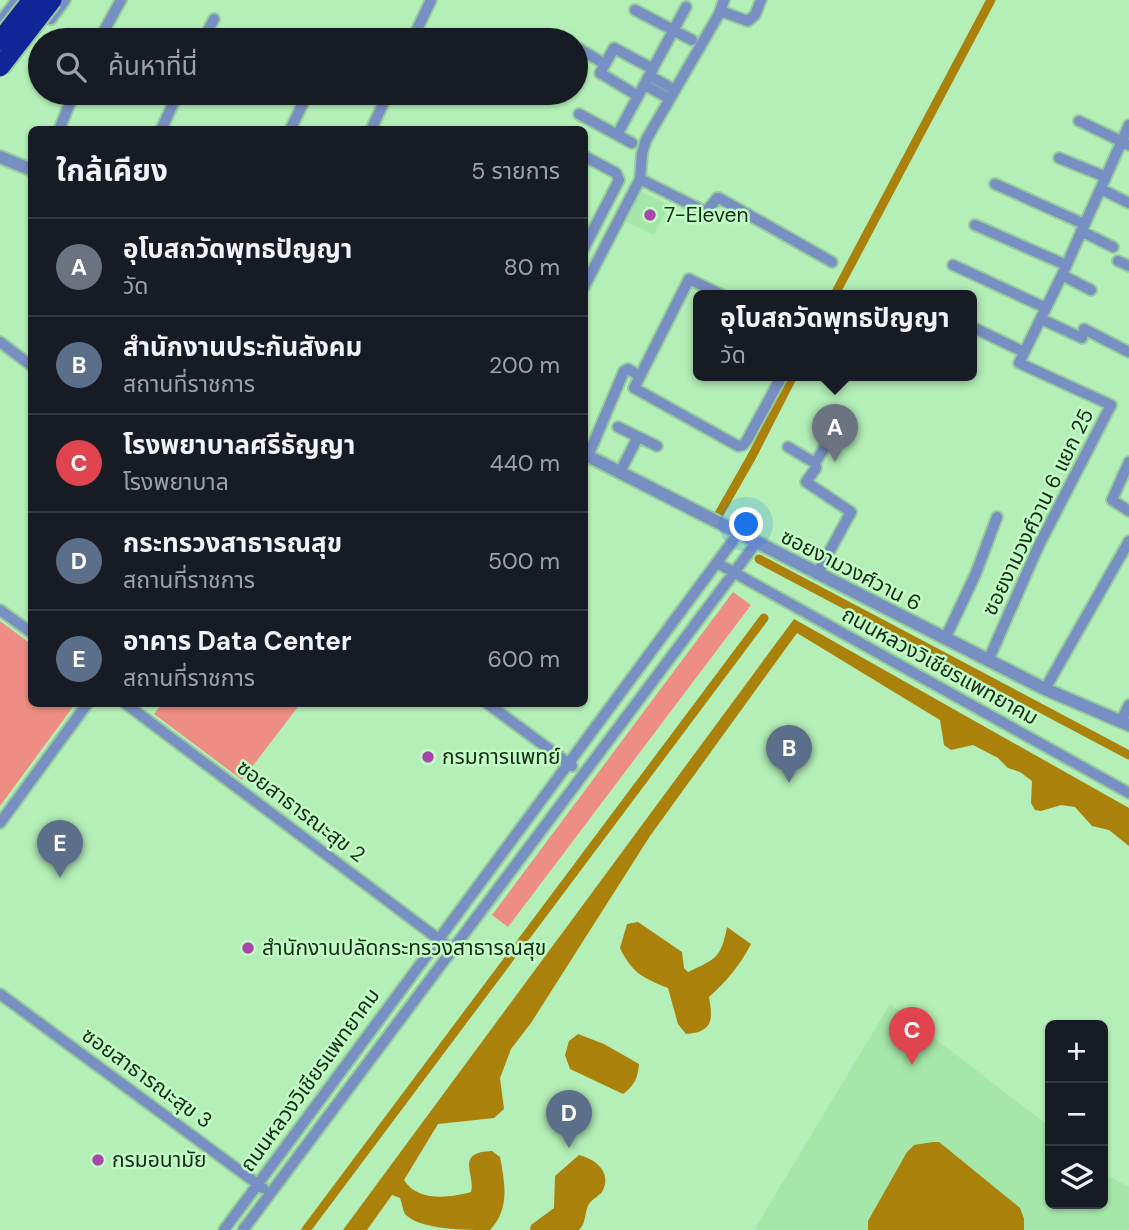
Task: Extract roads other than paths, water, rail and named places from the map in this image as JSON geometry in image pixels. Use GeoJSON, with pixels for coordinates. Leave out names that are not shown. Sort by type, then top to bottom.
{"type":"FeatureCollection","features":[{"type":"Feature","properties":{"kind":"highway"},"geometry":{"type":"LineString","coordinates":[[0,41],[32,0]]}},
{"type":"Feature","properties":{"kind":"highway"},"geometry":{"type":"LineString","coordinates":[[30,28],[52,0]]}},
{"type":"Feature","properties":{"kind":"highway"},"geometry":{"type":"LineString","coordinates":[[0,67],[28,31]]}},
{"type":"Feature","properties":{"kind":"street"},"geometry":{"type":"LineString","coordinates":[[0,22],[19,0],[51,19],[65,0]]}},
{"type":"Feature","properties":{"kind":"street"},"geometry":{"type":"LineString","coordinates":[[106,28],[121,0]]}},
{"type":"Feature","properties":{"kind":"street"},"geometry":{"type":"LineString","coordinates":[[418,28],[431,0]]}},
{"type":"Feature","properties":{"kind":"street"},"geometry":{"type":"LineString","coordinates":[[588,277],[640,179],[646,140],[722,5],[748,21],[755,15],[761,0]]}},
{"type":"Feature","properties":{"kind":"street"},"geometry":{"type":"LineString","coordinates":[[617,135],[686,7]]}},
{"type":"Feature","properties":{"kind":"street"},"geometry":{"type":"LineString","coordinates":[[635,10],[692,40]]}},
{"type":"Feature","properties":{"kind":"street"},"geometry":{"type":"LineString","coordinates":[[209,28],[214,19]]}},
{"type":"Feature","properties":{"kind":"street"},"geometry":{"type":"LineString","coordinates":[[638,96],[600,73],[614,48],[672,94]]}},
{"type":"Feature","properties":{"kind":"street"},"geometry":{"type":"LineString","coordinates":[[588,54],[605,64]]}},
{"type":"Feature","properties":{"kind":"street"},"geometry":{"type":"LineString","coordinates":[[61,126],[69,105]]}},
{"type":"Feature","properties":{"kind":"street"},"geometry":{"type":"LineString","coordinates":[[163,126],[172,105]]}},
{"type":"Feature","properties":{"kind":"street"},"geometry":{"type":"LineString","coordinates":[[291,126],[302,105]]}},
{"type":"Feature","properties":{"kind":"street"},"geometry":{"type":"LineString","coordinates":[[373,126],[382,105]]}},
{"type":"Feature","properties":{"kind":"street"},"geometry":{"type":"LineString","coordinates":[[579,114],[632,143]]}},
{"type":"Feature","properties":{"kind":"street"},"geometry":{"type":"LineString","coordinates":[[1079,121],[1125,143]]}},
{"type":"Feature","properties":{"kind":"street"},"geometry":{"type":"LineString","coordinates":[[977,330],[1024,352],[1106,177],[1125,143],[1129,125]]}},
{"type":"Feature","properties":{"kind":"street"},"geometry":{"type":"LineString","coordinates":[[0,157],[28,168]]}},
{"type":"Feature","properties":{"kind":"street"},"geometry":{"type":"LineString","coordinates":[[588,158],[616,173],[619,180],[588,240]]}},
{"type":"Feature","properties":{"kind":"street"},"geometry":{"type":"LineString","coordinates":[[1059,158],[1106,177]]}},
{"type":"Feature","properties":{"kind":"street"},"geometry":{"type":"LineString","coordinates":[[640,179],[706,212],[718,197],[832,262]]}},
{"type":"Feature","properties":{"kind":"street"},"geometry":{"type":"LineString","coordinates":[[995,184],[1083,227],[1113,247]]}},
{"type":"Feature","properties":{"kind":"street"},"geometry":{"type":"LineString","coordinates":[[1101,189],[1129,202]]}},
{"type":"Feature","properties":{"kind":"street"},"geometry":{"type":"LineString","coordinates":[[975,225],[1064,270],[1091,290]]}},
{"type":"Feature","properties":{"kind":"street"},"geometry":{"type":"LineString","coordinates":[[1118,261],[1129,266]]}},
{"type":"Feature","properties":{"kind":"street"},"geometry":{"type":"LineString","coordinates":[[953,265],[1043,314],[1129,352]]}},
{"type":"Feature","properties":{"kind":"street"},"geometry":{"type":"LineString","coordinates":[[712,290],[689,279],[634,388],[738,446],[747,440],[779,381]]}},
{"type":"Feature","properties":{"kind":"street"},"geometry":{"type":"LineString","coordinates":[[0,342],[28,363]]}},
{"type":"Feature","properties":{"kind":"street","name":"ซอยงามวงศ์วาน 6 แยก 25"},"geometry":{"type":"LineString","coordinates":[[988,661],[1039,545],[1111,405],[1019,363],[1024,352]]}},
{"type":"Feature","properties":{"kind":"street"},"geometry":{"type":"LineString","coordinates":[[588,451],[625,369],[640,376]]}},
{"type":"Feature","properties":{"kind":"street"},"geometry":{"type":"LineString","coordinates":[[618,428],[657,446]]}},
{"type":"Feature","properties":{"kind":"street"},"geometry":{"type":"LineString","coordinates":[[817,574],[851,512],[806,482],[834,432]]}},
{"type":"Feature","properties":{"kind":"street"},"geometry":{"type":"LineString","coordinates":[[620,472],[638,437]]}},
{"type":"Feature","properties":{"kind":"street"},"geometry":{"type":"LineString","coordinates":[[788,447],[815,463]]}},
{"type":"Feature","properties":{"kind":"street","name":"ซอยงามวงศ์วาน 6"},"geometry":{"type":"LineString","coordinates":[[588,456],[1045,690],[1125,723]]}},
{"type":"Feature","properties":{"kind":"street"},"geometry":{"type":"LineString","coordinates":[[1129,462],[1112,500],[1129,511]]}},
{"type":"Feature","properties":{"kind":"street"},"geometry":{"type":"LineString","coordinates":[[945,639],[976,573],[998,517]]}},
{"type":"Feature","properties":{"kind":"street"},"geometry":{"type":"LineString","coordinates":[[717,563],[735,538]]}},
{"type":"Feature","properties":{"kind":"street"},"geometry":{"type":"LineString","coordinates":[[1045,690],[1129,541]]}},
{"type":"Feature","properties":{"kind":"street"},"geometry":{"type":"LineString","coordinates":[[733,572],[756,543]]}},
{"type":"Feature","properties":{"kind":"street","name":"ถนนหลวงวิเชียรแพทยาคม"},"geometry":{"type":"LineString","coordinates":[[223,1230],[717,563],[1129,793]]}},
{"type":"Feature","properties":{"kind":"street","name":"ถนนหลวงวิเชียรแพทยาคม"},"geometry":{"type":"LineString","coordinates":[[243,1230],[733,572]]}},
{"type":"Feature","properties":{"kind":"street"},"geometry":{"type":"LineString","coordinates":[[0,610],[28,630]]}},
{"type":"Feature","properties":{"kind":"street"},"geometry":{"type":"LineString","coordinates":[[1125,723],[1129,705]]}},
{"type":"Feature","properties":{"kind":"street"},"geometry":{"type":"LineString","coordinates":[[0,823],[85,707]]}},
{"type":"Feature","properties":{"kind":"street","name":"ซอยสาธารณะสุข 2"},"geometry":{"type":"LineString","coordinates":[[130,707],[453,950]]}},
{"type":"Feature","properties":{"kind":"street"},"geometry":{"type":"LineString","coordinates":[[492,707],[582,775]]}},
{"type":"Feature","properties":{"kind":"street","name":"ซอยสาธารณะสุข 3"},"geometry":{"type":"LineString","coordinates":[[0,994],[271,1193]]}},
{"type":"Feature","properties":{"kind":"waterway"},"geometry":{"type":"LineString","coordinates":[[837,290],[991,0]]}},
{"type":"Feature","properties":{"kind":"waterway"},"geometry":{"type":"LineString","coordinates":[[719,514],[790,381]]}},
{"type":"Feature","properties":{"kind":"waterway"},"geometry":{"type":"LineString","coordinates":[[759,559],[1129,755]]}},
{"type":"Feature","properties":{"kind":"waterway"},"geometry":{"type":"LineString","coordinates":[[306,1230],[764,618]]}},
{"type":"Feature","properties":{"kind":"place","name":"7-Eleven"},"geometry":{"type":"Point","coordinates":[650,215]}},
{"type":"Feature","properties":{"kind":"place","name":"อุโบสถวัดพุทธปัญญา"},"geometry":{"type":"Point","coordinates":[835,462]}},
{"type":"Feature","properties":{"kind":"place","name":"กรมการแพทย์"},"geometry":{"type":"Point","coordinates":[428,757]}},
{"type":"Feature","properties":{"kind":"place","name":"สำนักงานประกันสังคม"},"geometry":{"type":"Point","coordinates":[789,783]}},
{"type":"Feature","properties":{"kind":"place","name":"อาคาร Data Center"},"geometry":{"type":"Point","coordinates":[60,878]}},
{"type":"Feature","properties":{"kind":"place","name":"สำนักงานปลัดกระทรวงสาธารณสุข"},"geometry":{"type":"Point","coordinates":[248,948]}},
{"type":"Feature","properties":{"kind":"place","name":"โรงพยาบาลศรีธัญญา"},"geometry":{"type":"Point","coordinates":[912,1065]}},
{"type":"Feature","properties":{"kind":"place","name":"กระทรวงสาธารณสุข"},"geometry":{"type":"Point","coordinates":[569,1148]}},
{"type":"Feature","properties":{"kind":"place","name":"กรมอนามัย"},"geometry":{"type":"Point","coordinates":[98,1160]}}]}
